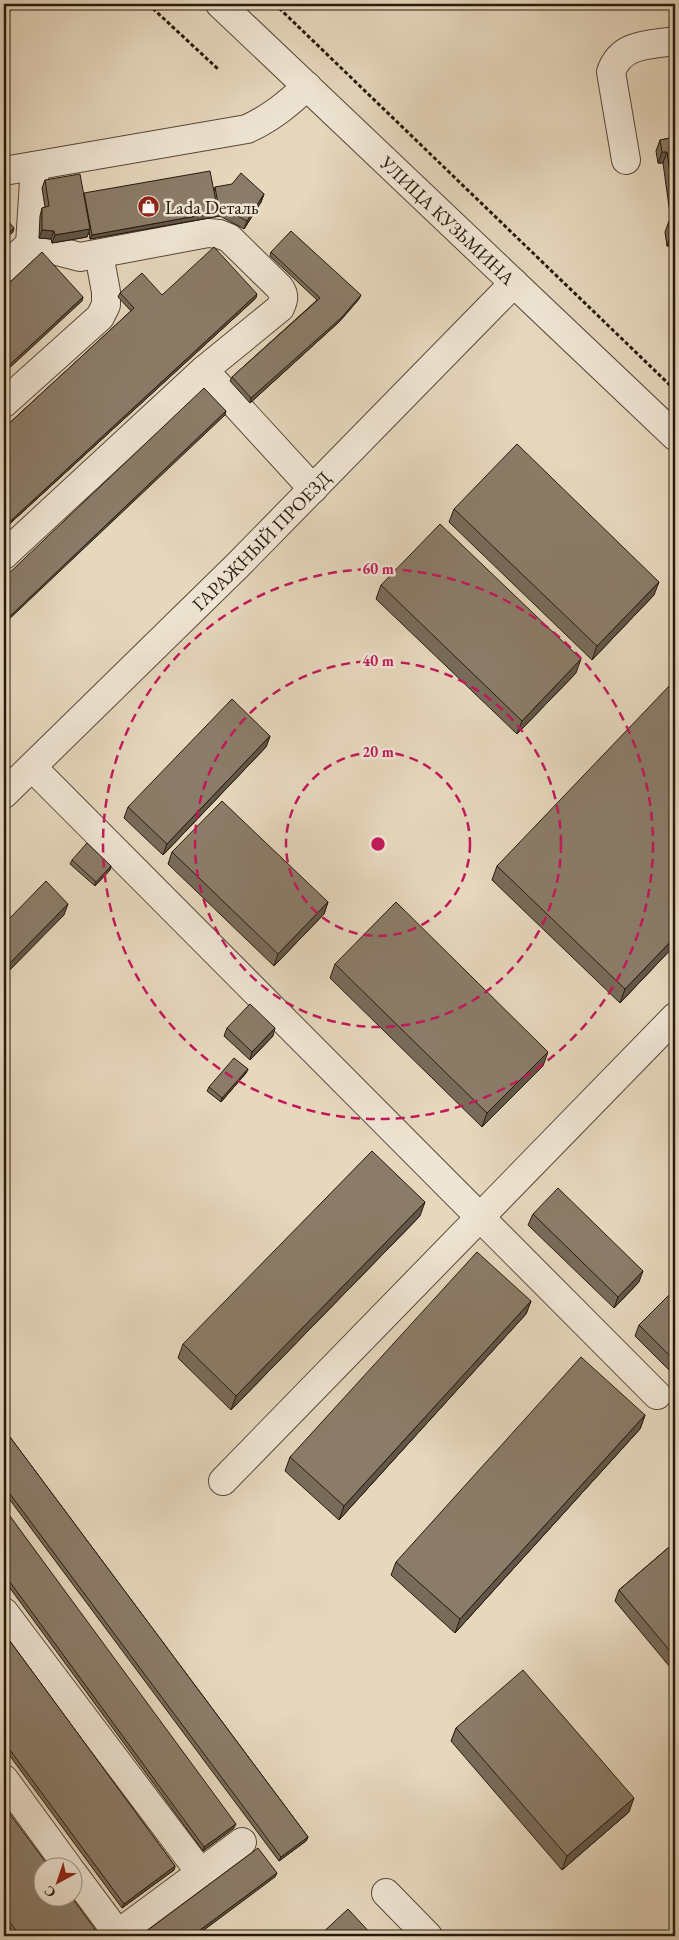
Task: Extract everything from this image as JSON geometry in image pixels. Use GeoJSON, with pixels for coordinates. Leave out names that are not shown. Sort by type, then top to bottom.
{"type":"FeatureCollection","features":[{"type":"Feature","properties":{"kind":"street","name":"УЛИЦА КУЗЬМИНА"},"geometry":{"type":"LineString","coordinates":[[220,4],[514,283],[670,420]]}},
{"type":"Feature","properties":{"kind":"street"},"geometry":{"type":"LineString","coordinates":[[626,160],[611,72],[614,62],[622,53],[635,47],[675,41]]}},
{"type":"Feature","properties":{"kind":"street"},"geometry":{"type":"LineString","coordinates":[[4,171],[247,129],[265,121],[278,112],[307,86]]}},
{"type":"Feature","properties":{"kind":"street"},"geometry":{"type":"LineString","coordinates":[[4,268],[30,244],[35,166]]}},
{"type":"Feature","properties":{"kind":"street"},"geometry":{"type":"LineString","coordinates":[[4,555],[204,370],[280,308],[284,300],[284,294],[280,287],[229,238],[219,234],[208,233],[80,257],[30,244]]}},
{"type":"Feature","properties":{"kind":"street"},"geometry":{"type":"LineString","coordinates":[[4,403],[100,317],[106,305],[106,292],[99,254]]}},
{"type":"Feature","properties":{"kind":"street","name":"ГАРАЖНЫЙ ПРОЕЗД"},"geometry":{"type":"LineString","coordinates":[[4,794],[239,564],[514,283]]}},
{"type":"Feature","properties":{"kind":"street"},"geometry":{"type":"LineString","coordinates":[[204,370],[313,489]]}},
{"type":"Feature","properties":{"kind":"street"},"geometry":{"type":"LineString","coordinates":[[32,767],[657,1395]]}},
{"type":"Feature","properties":{"kind":"street"},"geometry":{"type":"LineString","coordinates":[[223,1481],[675,1017]]}},
{"type":"Feature","properties":{"kind":"street"},"geometry":{"type":"LineString","coordinates":[[4,1612],[200,1872]]}},
{"type":"Feature","properties":{"kind":"street"},"geometry":{"type":"LineString","coordinates":[[4,1779],[62,1858]]}},
{"type":"Feature","properties":{"kind":"street"},"geometry":{"type":"LineString","coordinates":[[82,1886],[116,1935],[242,1842]]}},
{"type":"Feature","properties":{"kind":"street"},"geometry":{"type":"LineString","coordinates":[[386,1893],[428,1936]]}},
{"type":"Feature","properties":{"kind":"path"},"geometry":{"type":"LineString","coordinates":[[148,4],[218,69]]}},
{"type":"Feature","properties":{"kind":"path"},"geometry":{"type":"LineString","coordinates":[[284,4],[279,8],[675,390]]}},
{"type":"Feature","properties":{"kind":"building"},"geometry":{"type":"Polygon","coordinates":[[[675,137],[675,211],[667,152],[662,152],[660,140],[675,137]]]}},
{"type":"Feature","properties":{"kind":"building","name":"Lada Dеталь"},"geometry":{"type":"Polygon","coordinates":[[[210,171],[218,212],[92,235],[84,193],[210,171]]]}},
{"type":"Feature","properties":{"kind":"building"},"geometry":{"type":"Polygon","coordinates":[[[241,173],[264,194],[247,221],[223,208],[219,209],[215,187],[232,184],[241,173]]]}},
{"type":"Feature","properties":{"kind":"building"},"geometry":{"type":"Polygon","coordinates":[[[80,174],[90,229],[55,235],[54,231],[42,230],[42,208],[49,206],[45,180],[80,174]]]}},
{"type":"Feature","properties":{"kind":"building"},"geometry":{"type":"Polygon","coordinates":[[[4,216],[14,228],[4,237],[4,216]]]}},
{"type":"Feature","properties":{"kind":"building"},"geometry":{"type":"Polygon","coordinates":[[[675,220],[675,235],[671,235],[669,221],[675,220]]]}},
{"type":"Feature","properties":{"kind":"building"},"geometry":{"type":"Polygon","coordinates":[[[291,231],[361,295],[342,317],[251,398],[232,377],[320,298],[271,252],[291,231]]]}},
{"type":"Feature","properties":{"kind":"building"},"geometry":{"type":"Polygon","coordinates":[[[214,247],[257,294],[4,527],[4,428],[134,308],[120,293],[142,273],[162,295],[214,247]]]}},
{"type":"Feature","properties":{"kind":"building"},"geometry":{"type":"Polygon","coordinates":[[[42,252],[83,297],[4,370],[4,288],[42,252]]]}},
{"type":"Feature","properties":{"kind":"building"},"geometry":{"type":"Polygon","coordinates":[[[204,388],[226,411],[4,622],[4,578],[204,388]]]}},
{"type":"Feature","properties":{"kind":"building"},"geometry":{"type":"Polygon","coordinates":[[[517,444],[659,582],[597,646],[454,509],[517,444]]]}},
{"type":"Feature","properties":{"kind":"building"},"geometry":{"type":"Polygon","coordinates":[[[440,524],[581,659],[522,721],[381,585],[440,524]]]}},
{"type":"Feature","properties":{"kind":"building"},"geometry":{"type":"Polygon","coordinates":[[[671,684],[675,688],[675,937],[625,989],[497,866],[671,684]]]}},
{"type":"Feature","properties":{"kind":"building"},"geometry":{"type":"Polygon","coordinates":[[[232,699],[270,736],[167,844],[128,807],[232,699]]]}},
{"type":"Feature","properties":{"kind":"building"},"geometry":{"type":"Polygon","coordinates":[[[222,801],[328,902],[278,954],[172,852],[222,801]]]}},
{"type":"Feature","properties":{"kind":"building"},"geometry":{"type":"Polygon","coordinates":[[[87,843],[111,866],[96,882],[72,860],[87,843]]]}},
{"type":"Feature","properties":{"kind":"building"},"geometry":{"type":"Polygon","coordinates":[[[46,881],[68,904],[4,969],[4,924],[46,881]]]}},
{"type":"Feature","properties":{"kind":"building"},"geometry":{"type":"Polygon","coordinates":[[[396,902],[548,1052],[487,1113],[335,964],[396,902]]]}},
{"type":"Feature","properties":{"kind":"building"},"geometry":{"type":"Polygon","coordinates":[[[250,1004],[275,1028],[252,1052],[227,1028],[250,1004]]]}},
{"type":"Feature","properties":{"kind":"building"},"geometry":{"type":"Polygon","coordinates":[[[234,1058],[248,1069],[222,1098],[209,1087],[234,1058]]]}},
{"type":"Feature","properties":{"kind":"building"},"geometry":{"type":"Polygon","coordinates":[[[372,1151],[425,1202],[236,1396],[183,1344],[372,1151]]]}},
{"type":"Feature","properties":{"kind":"building"},"geometry":{"type":"Polygon","coordinates":[[[558,1188],[643,1271],[618,1297],[533,1214],[558,1188]]]}},
{"type":"Feature","properties":{"kind":"building"},"geometry":{"type":"Polygon","coordinates":[[[477,1252],[531,1301],[344,1506],[290,1457],[477,1252]]]}},
{"type":"Feature","properties":{"kind":"building"},"geometry":{"type":"Polygon","coordinates":[[[675,1289],[675,1361],[639,1325],[675,1289]]]}},
{"type":"Feature","properties":{"kind":"building"},"geometry":{"type":"Polygon","coordinates":[[[581,1357],[645,1415],[460,1619],[396,1562],[581,1357]]]}},
{"type":"Feature","properties":{"kind":"building"},"geometry":{"type":"Polygon","coordinates":[[[4,1429],[308,1837],[281,1857],[4,1486],[4,1429]]]}},
{"type":"Feature","properties":{"kind":"building"},"geometry":{"type":"Polygon","coordinates":[[[4,1508],[236,1824],[204,1847],[4,1574],[4,1508]]]}},
{"type":"Feature","properties":{"kind":"building"},"geometry":{"type":"Polygon","coordinates":[[[675,1542],[675,1657],[619,1590],[675,1542]]]}},
{"type":"Feature","properties":{"kind":"building"},"geometry":{"type":"Polygon","coordinates":[[[4,1633],[175,1866],[124,1904],[4,1742],[4,1633]]]}},
{"type":"Feature","properties":{"kind":"building"},"geometry":{"type":"Polygon","coordinates":[[[523,1670],[634,1798],[567,1856],[456,1728],[523,1670]]]}},
{"type":"Feature","properties":{"kind":"building"},"geometry":{"type":"Polygon","coordinates":[[[4,1806],[43,1858],[32,1858],[32,1908],[79,1908],[95,1929],[85,1936],[20,1936],[4,1914],[4,1806]]]}},
{"type":"Feature","properties":{"kind":"building"},"geometry":{"type":"Polygon","coordinates":[[[258,1848],[277,1873],[192,1936],[140,1936],[258,1848]]]}},
{"type":"Feature","properties":{"kind":"building"},"geometry":{"type":"Polygon","coordinates":[[[348,1909],[373,1936],[319,1936],[348,1909]]]}},
{"type":"Feature","properties":{"kind":"place","name":"Lada Dеталь"},"geometry":{"type":"Point","coordinates":[149,207]}}]}
